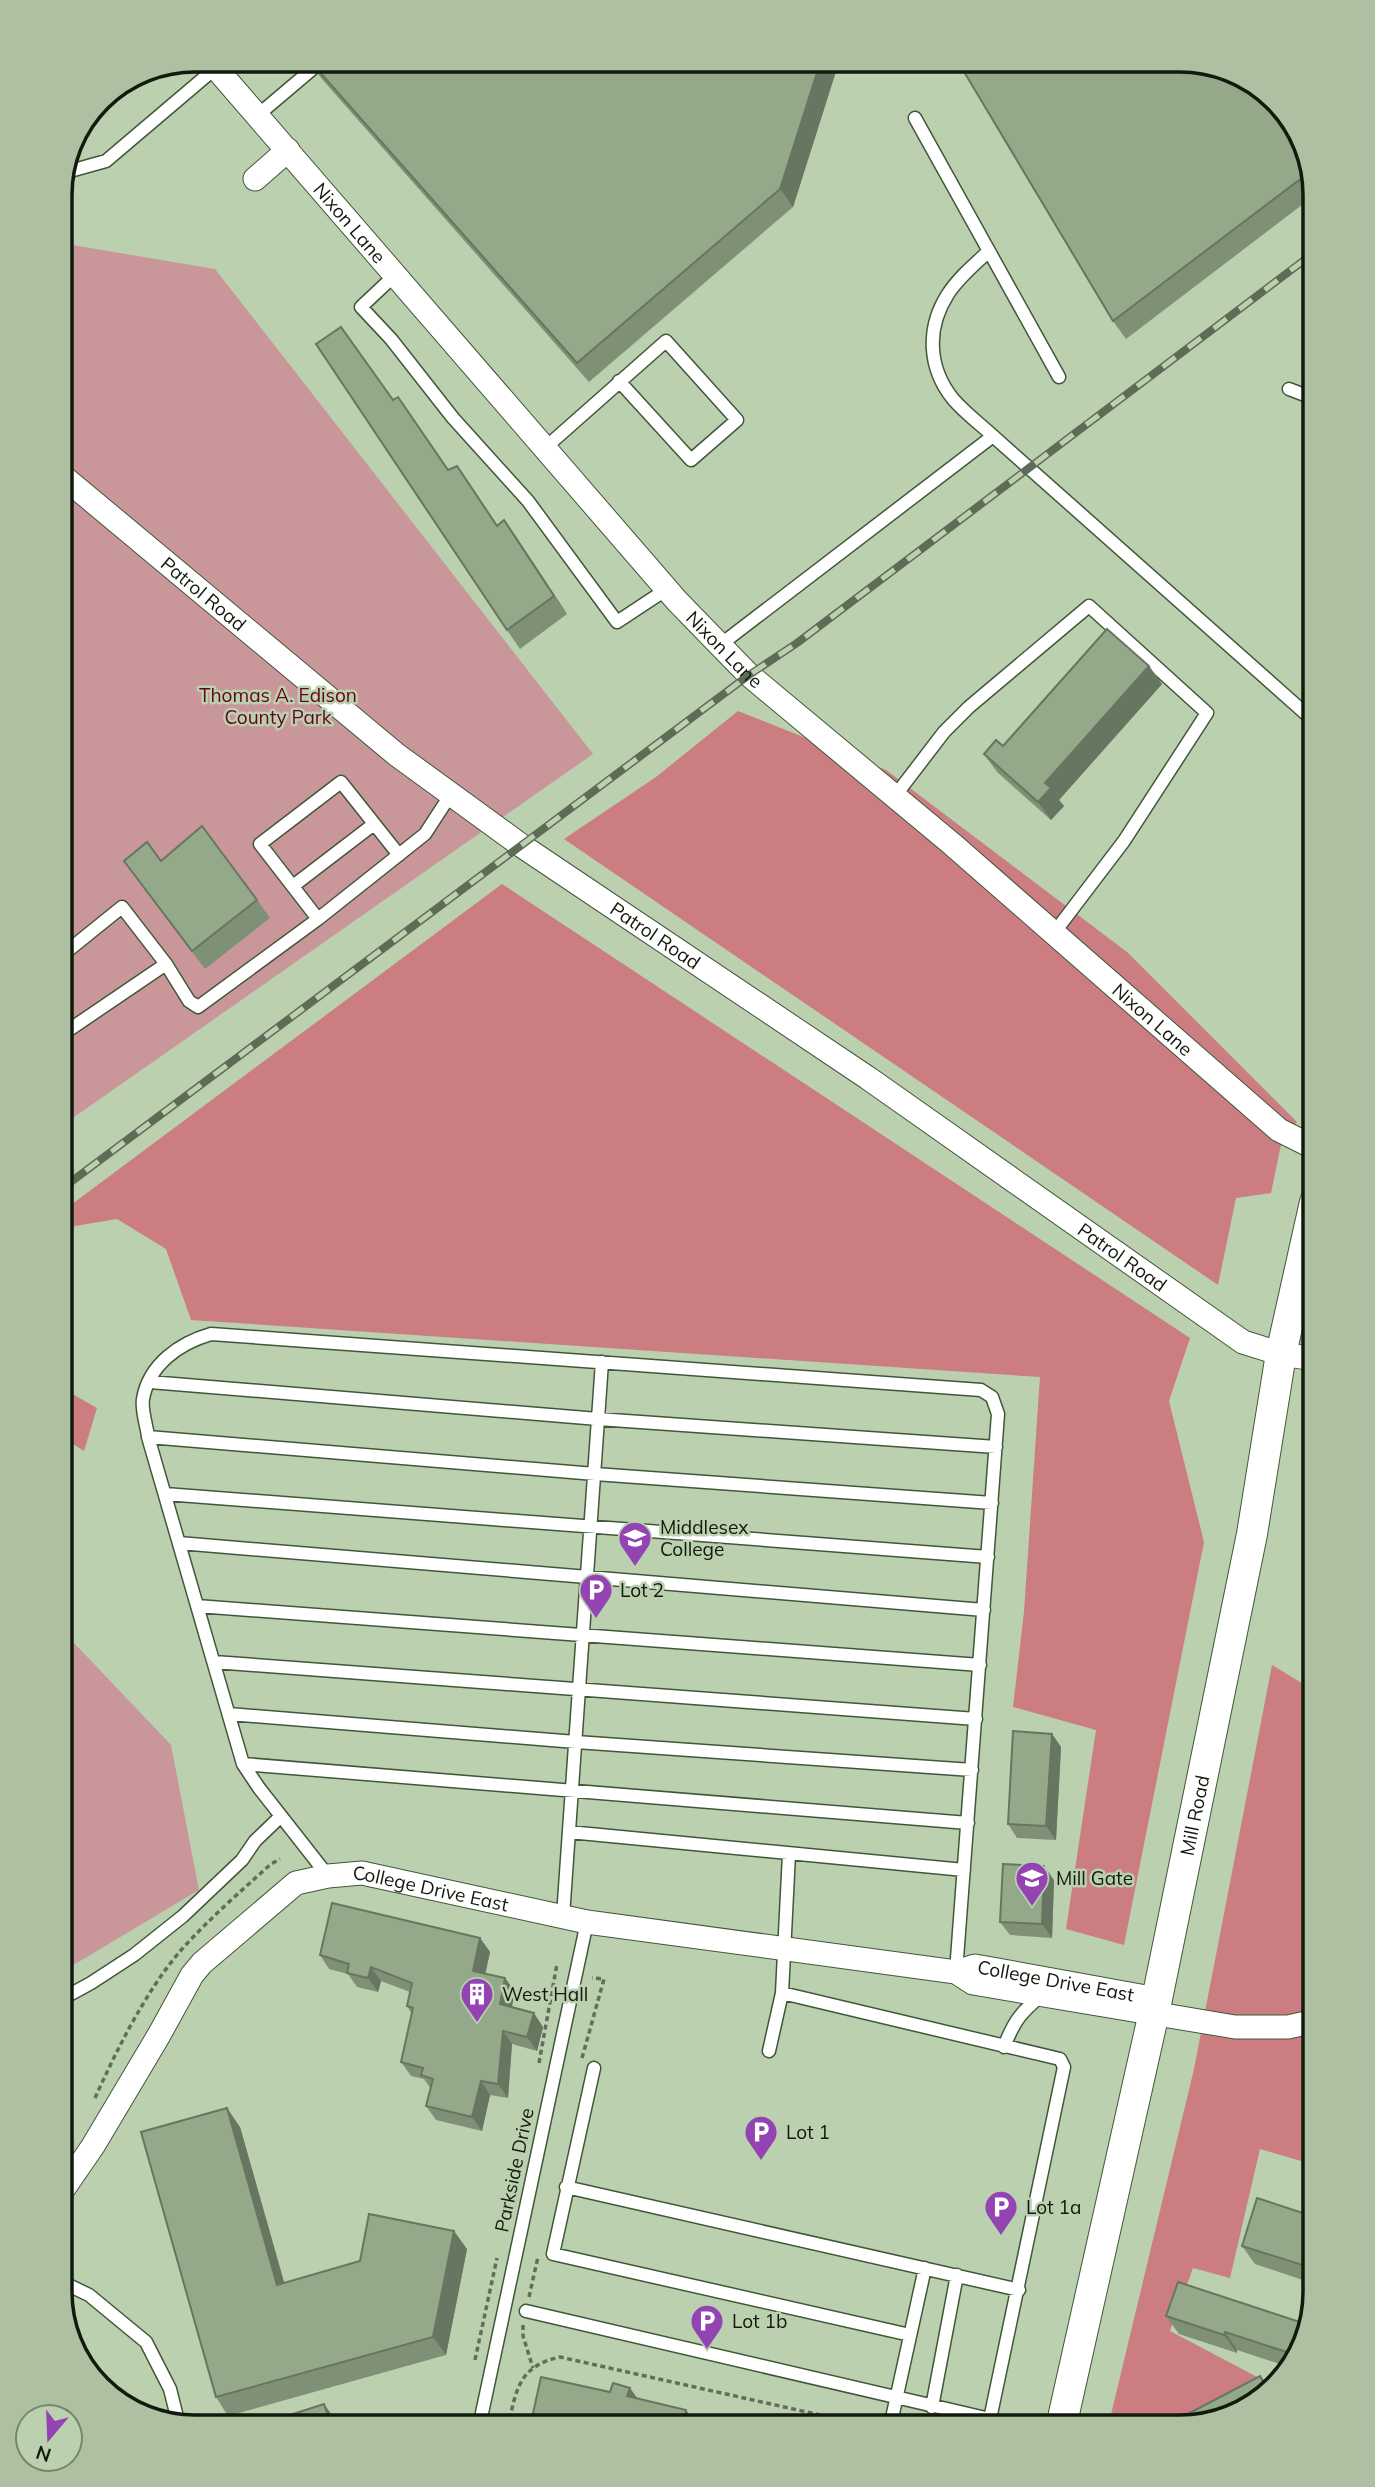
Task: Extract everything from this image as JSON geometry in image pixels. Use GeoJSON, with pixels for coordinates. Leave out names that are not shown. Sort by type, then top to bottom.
{"type":"FeatureCollection","features":[{"type":"Feature","properties":{"kind":"street","name":"Nixon Lane"},"geometry":{"type":"LineString","coordinates":[[227,72],[258,115],[667,589],[749,675],[895,796],[1279,1130],[1303,1142]]}},
{"type":"Feature","properties":{"kind":"street"},"geometry":{"type":"LineString","coordinates":[[255,179],[288,150]]}},
{"type":"Feature","properties":{"kind":"street","name":"Patrol Road"},"geometry":{"type":"LineString","coordinates":[[72,484],[355,720],[522,846],[868,1078],[1243,1342],[1281,1354],[1303,1357]]}},
{"type":"Feature","properties":{"kind":"street","name":"Mill Road"},"geometry":{"type":"LineString","coordinates":[[1064,2415],[1155,2007],[1252,1534],[1281,1354],[1303,1256]]}},
{"type":"Feature","properties":{"kind":"street","name":"College Drive East"},"geometry":{"type":"LineString","coordinates":[[72,2176],[159,2035],[191,1975],[296,1882],[328,1876],[362,1873],[587,1922],[956,1972],[973,1983],[1003,1979],[1155,2007]]}},
{"type":"Feature","properties":{"kind":"street","name":"College Drive East"},"geometry":{"type":"LineString","coordinates":[[1003,1979],[1042,1995],[1155,2007]]}},
{"type":"Feature","properties":{"kind":"street"},"geometry":{"type":"LineString","coordinates":[[1155,2007],[1235,2027],[1288,2027],[1303,2024]]}},
{"type":"Feature","properties":{"kind":"lane"},"geometry":{"type":"LineString","coordinates":[[74,170],[106,161],[210,72]]}},
{"type":"Feature","properties":{"kind":"lane"},"geometry":{"type":"LineString","coordinates":[[258,115],[309,72]]}},
{"type":"Feature","properties":{"kind":"lane"},"geometry":{"type":"LineString","coordinates":[[915,118],[1059,376]]}},
{"type":"Feature","properties":{"kind":"lane"},"geometry":{"type":"LineString","coordinates":[[989,251],[949,291],[939,310],[931,336],[933,357],[941,381],[954,400],[993,436],[1303,711]]}},
{"type":"Feature","properties":{"kind":"lane"},"geometry":{"type":"LineString","coordinates":[[395,275],[361,307],[391,339],[453,418],[528,501],[617,622],[667,589]]}},
{"type":"Feature","properties":{"kind":"lane"},"geometry":{"type":"LineString","coordinates":[[545,448],[619,381],[666,341],[737,420],[691,460],[619,381]]}},
{"type":"Feature","properties":{"kind":"lane"},"geometry":{"type":"LineString","coordinates":[[1289,389],[1303,394]]}},
{"type":"Feature","properties":{"kind":"lane"},"geometry":{"type":"LineString","coordinates":[[720,645],[993,436]]}},
{"type":"Feature","properties":{"kind":"lane"},"geometry":{"type":"LineString","coordinates":[[895,796],[944,732],[1089,606],[1207,713],[1125,841],[1054,933]]}},
{"type":"Feature","properties":{"kind":"lane"},"geometry":{"type":"LineString","coordinates":[[318,919],[260,844],[341,782],[399,855]]}},
{"type":"Feature","properties":{"kind":"lane"},"geometry":{"type":"LineString","coordinates":[[72,947],[122,907],[166,964],[189,1001],[198,1007],[318,919],[425,834],[451,794]]}},
{"type":"Feature","properties":{"kind":"lane"},"geometry":{"type":"LineString","coordinates":[[293,886],[374,824]]}},
{"type":"Feature","properties":{"kind":"lane"},"geometry":{"type":"LineString","coordinates":[[72,1028],[166,964]]}},
{"type":"Feature","properties":{"kind":"lane"},"geometry":{"type":"LineString","coordinates":[[328,1876],[243,1763],[148,1437],[143,1400],[150,1382],[168,1354],[196,1338],[211,1334],[981,1390],[992,1397],[998,1414],[956,1972]]}},
{"type":"Feature","properties":{"kind":"lane"},"geometry":{"type":"LineString","coordinates":[[563,1916],[602,1362]]}},
{"type":"Feature","properties":{"kind":"lane"},"geometry":{"type":"LineString","coordinates":[[150,1382],[598,1419],[996,1447]]}},
{"type":"Feature","properties":{"kind":"lane"},"geometry":{"type":"LineString","coordinates":[[148,1437],[992,1503]]}},
{"type":"Feature","properties":{"kind":"lane"},"geometry":{"type":"LineString","coordinates":[[165,1494],[988,1557]]}},
{"type":"Feature","properties":{"kind":"lane"},"geometry":{"type":"LineString","coordinates":[[179,1542],[984,1610]]}},
{"type":"Feature","properties":{"kind":"lane"},"geometry":{"type":"LineString","coordinates":[[197,1606],[980,1665]]}},
{"type":"Feature","properties":{"kind":"lane"},"geometry":{"type":"LineString","coordinates":[[214,1662],[976,1719]]}},
{"type":"Feature","properties":{"kind":"lane"},"geometry":{"type":"LineString","coordinates":[[229,1714],[972,1770]]}},
{"type":"Feature","properties":{"kind":"lane"},"geometry":{"type":"LineString","coordinates":[[243,1763],[968,1823]]}},
{"type":"Feature","properties":{"kind":"lane"},"geometry":{"type":"LineString","coordinates":[[72,1993],[134,1955],[183,1916],[243,1860],[255,1841],[281,1816]]}},
{"type":"Feature","properties":{"kind":"lane"},"geometry":{"type":"LineString","coordinates":[[569,1832],[964,1870]]}},
{"type":"Feature","properties":{"kind":"lane"},"geometry":{"type":"LineString","coordinates":[[769,2051],[782,1993],[789,1854]]}},
{"type":"Feature","properties":{"kind":"lane","name":"Parkside Drive"},"geometry":{"type":"LineString","coordinates":[[482,2415],[587,1922]]}},
{"type":"Feature","properties":{"kind":"lane"},"geometry":{"type":"LineString","coordinates":[[782,1993],[1059,2059],[1064,2067],[991,2415]]}},
{"type":"Feature","properties":{"kind":"lane"},"geometry":{"type":"LineString","coordinates":[[1004,2047],[1012,2025],[1023,2009],[1042,1995]]}},
{"type":"Feature","properties":{"kind":"lane"},"geometry":{"type":"LineString","coordinates":[[594,2068],[553,2254],[910,2335]]}},
{"type":"Feature","properties":{"kind":"lane"},"geometry":{"type":"LineString","coordinates":[[566,2187],[1018,2290]]}},
{"type":"Feature","properties":{"kind":"lane"},"geometry":{"type":"LineString","coordinates":[[892,2415],[925,2268]]}},
{"type":"Feature","properties":{"kind":"lane"},"geometry":{"type":"LineString","coordinates":[[932,2407],[957,2275]]}},
{"type":"Feature","properties":{"kind":"lane"},"geometry":{"type":"LineString","coordinates":[[72,2287],[89,2295],[146,2342],[170,2389],[176,2414]]}},
{"type":"Feature","properties":{"kind":"lane"},"geometry":{"type":"LineString","coordinates":[[526,2311],[971,2415]]}},
{"type":"Feature","properties":{"kind":"path"},"geometry":{"type":"LineString","coordinates":[[526,2311],[523,2336],[533,2368]]}},
{"type":"Feature","properties":{"kind":"path"},"geometry":{"type":"LineString","coordinates":[[511,2415],[517,2389],[524,2376],[548,2360],[560,2357],[820,2415]]}},
{"type":"Feature","properties":{"kind":"green space","name":"Thomas A. Edison County Park"},"geometry":{"type":"Polygon","coordinates":[[[72,245],[215,269],[593,754],[72,1119],[72,245]]]}},
{"type":"Feature","properties":{"kind":"green space"},"geometry":{"type":"Polygon","coordinates":[[[72,1644],[171,1745],[199,1890],[72,1966],[72,1644]]]}},
{"type":"Feature","properties":{"kind":"shaded area"},"geometry":{"type":"Polygon","coordinates":[[[738,711],[886,770],[1127,952],[1297,1122],[1282,1140],[1271,1193],[1236,1198],[1218,1285],[564,839],[656,777],[738,711]]]}},
{"type":"Feature","properties":{"kind":"shaded area"},"geometry":{"type":"Polygon","coordinates":[[[502,884],[1190,1338],[1169,1401],[1204,1542],[1124,1945],[1066,1929],[1096,1730],[1013,1707],[1024,1612],[1040,1377],[191,1320],[166,1249],[117,1219],[72,1228],[72,1204],[502,884]]]}},
{"type":"Feature","properties":{"kind":"shaded area"},"geometry":{"type":"Polygon","coordinates":[[[72,1394],[97,1408],[84,1451],[72,1444],[72,1394]]]}},
{"type":"Feature","properties":{"kind":"shaded area"},"geometry":{"type":"Polygon","coordinates":[[[1272,1665],[1303,1684],[1303,2162],[1260,2149],[1230,2278],[1193,2268],[1170,2331],[1261,2379],[1192,2414],[1111,2415],[1194,2069],[1272,1665]]]}},
{"type":"Feature","properties":{"kind":"building"},"geometry":{"type":"Polygon","coordinates":[[[320,72],[817,72],[780,189],[577,363],[320,72]]]}},
{"type":"Feature","properties":{"kind":"building"},"geometry":{"type":"Polygon","coordinates":[[[964,72],[1204,74],[1227,81],[1255,97],[1287,133],[1302,178],[1113,321],[964,72]]]}},
{"type":"Feature","properties":{"kind":"building"},"geometry":{"type":"Polygon","coordinates":[[[341,327],[393,400],[398,397],[448,470],[457,466],[497,526],[504,520],[554,596],[507,630],[316,344],[341,327]]]}},
{"type":"Feature","properties":{"kind":"building"},"geometry":{"type":"Polygon","coordinates":[[[1107,629],[1149,666],[1045,783],[1051,788],[1038,802],[984,754],[996,740],[1003,746],[1107,629]]]}},
{"type":"Feature","properties":{"kind":"building"},"geometry":{"type":"Polygon","coordinates":[[[202,826],[257,900],[192,951],[124,861],[147,842],[161,861],[202,826]]]}},
{"type":"Feature","properties":{"kind":"building"},"geometry":{"type":"Polygon","coordinates":[[[1013,1731],[1052,1734],[1046,1826],[1008,1824],[1013,1731]]]}},
{"type":"Feature","properties":{"kind":"building"},"geometry":{"type":"Polygon","coordinates":[[[1003,1864],[1044,1866],[1042,1924],[1000,1922],[1003,1864]]]}},
{"type":"Feature","properties":{"kind":"building","name":"West Hall"},"geometry":{"type":"Polygon","coordinates":[[[332,1903],[480,1938],[473,1971],[505,1978],[500,2004],[534,2013],[527,2037],[503,2031],[498,2084],[481,2081],[472,2117],[426,2106],[433,2079],[421,2075],[423,2068],[401,2062],[413,2008],[407,2006],[412,1983],[371,1967],[368,1978],[347,1973],[349,1964],[320,1955],[332,1903]]]}},
{"type":"Feature","properties":{"kind":"building"},"geometry":{"type":"Polygon","coordinates":[[[227,2108],[277,2285],[360,2261],[369,2214],[454,2231],[433,2337],[216,2397],[141,2132],[227,2108]]]}},
{"type":"Feature","properties":{"kind":"building"},"geometry":{"type":"Polygon","coordinates":[[[1257,2198],[1303,2213],[1303,2265],[1242,2246],[1257,2198]]]}},
{"type":"Feature","properties":{"kind":"building"},"geometry":{"type":"Polygon","coordinates":[[[1178,2282],[1299,2322],[1288,2352],[1166,2316],[1178,2282]]]}},
{"type":"Feature","properties":{"kind":"building"},"geometry":{"type":"Polygon","coordinates":[[[1260,2376],[1264,2382],[1242,2399],[1227,2406],[1187,2415],[1260,2376]]]}},
{"type":"Feature","properties":{"kind":"building"},"geometry":{"type":"Polygon","coordinates":[[[541,2377],[610,2392],[613,2383],[630,2388],[627,2396],[686,2410],[685,2415],[533,2415],[541,2377]]]}},
{"type":"Feature","properties":{"kind":"building"},"geometry":{"type":"Polygon","coordinates":[[[324,2404],[328,2415],[290,2415],[324,2404]]]}},
{"type":"Feature","properties":{"kind":"railway"},"geometry":{"type":"LineString","coordinates":[[72,1181],[749,675],[797,643],[1303,261]]}},
{"type":"Feature","properties":{"kind":"place","name":"Middlesex College"},"geometry":{"type":"Point","coordinates":[635,1568]}},
{"type":"Feature","properties":{"kind":"place","name":"Lot 2"},"geometry":{"type":"Point","coordinates":[596,1620]}},
{"type":"Feature","properties":{"kind":"place","name":"Mill Gate"},"geometry":{"type":"Point","coordinates":[1032,1908]}},
{"type":"Feature","properties":{"kind":"place","name":"West Hall"},"geometry":{"type":"Point","coordinates":[477,2024]}},
{"type":"Feature","properties":{"kind":"place","name":"Lot 1"},"geometry":{"type":"Point","coordinates":[761,2162]}},
{"type":"Feature","properties":{"kind":"place","name":"Lot 1a"},"geometry":{"type":"Point","coordinates":[1001,2237]}},
{"type":"Feature","properties":{"kind":"place","name":"Lot 1b"},"geometry":{"type":"Point","coordinates":[707,2351]}}]}
